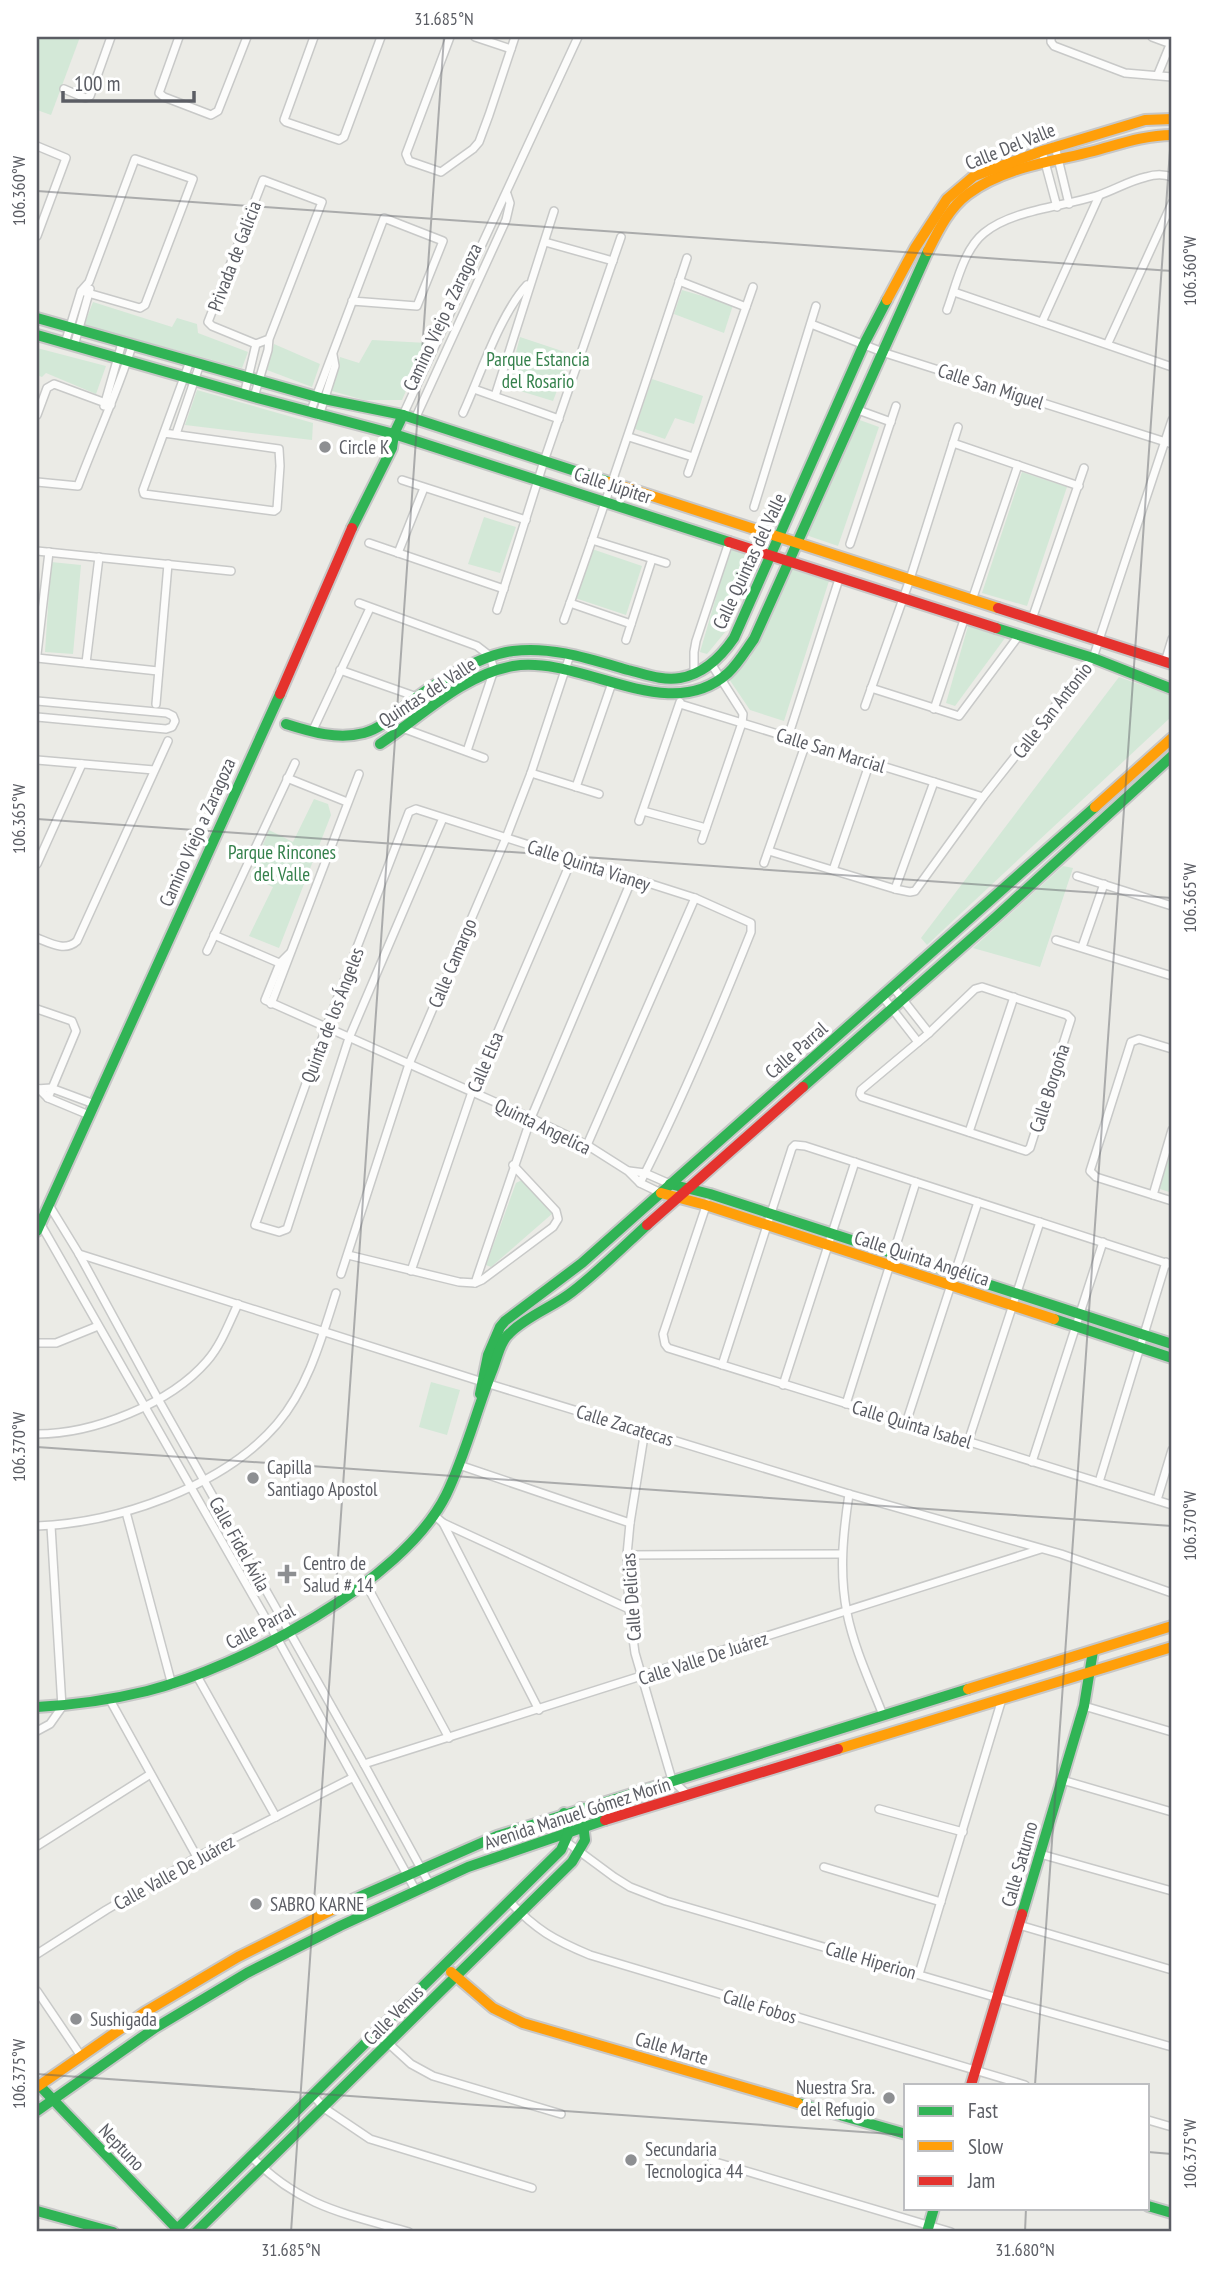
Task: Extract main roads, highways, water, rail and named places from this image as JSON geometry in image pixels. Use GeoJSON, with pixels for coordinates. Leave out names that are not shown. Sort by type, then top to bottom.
{"type":"FeatureCollection","features":[{"type":"Feature","properties":{"kind":"place","name":"Circle K"},"geometry":{"type":"Point","coordinates":[325,447]}},
{"type":"Feature","properties":{"kind":"place","name":"Capilla Santiago Apostol"},"geometry":{"type":"Point","coordinates":[253,1478]}},
{"type":"Feature","properties":{"kind":"place","name":"Centro de Salud # 14"},"geometry":{"type":"Point","coordinates":[287,1574]}},
{"type":"Feature","properties":{"kind":"place","name":"SABRO KARNE"},"geometry":{"type":"Point","coordinates":[256,1904]}},
{"type":"Feature","properties":{"kind":"place","name":"Sushigada"},"geometry":{"type":"Point","coordinates":[76,2019]}},
{"type":"Feature","properties":{"kind":"place","name":"Nuestra Sra. del Refugio"},"geometry":{"type":"Point","coordinates":[889,2098]}},
{"type":"Feature","properties":{"kind":"place","name":"Secundaria Tecnologica 44"},"geometry":{"type":"Point","coordinates":[631,2160]}},
{"type":"Feature","properties":{"kind":"park label","name":"Parque Estancia del Rosario"},"geometry":{"type":"Point","coordinates":[538,370]}},
{"type":"Feature","properties":{"kind":"park label","name":"Parque Rincones del Valle"},"geometry":{"type":"Point","coordinates":[282,863]}}]}
